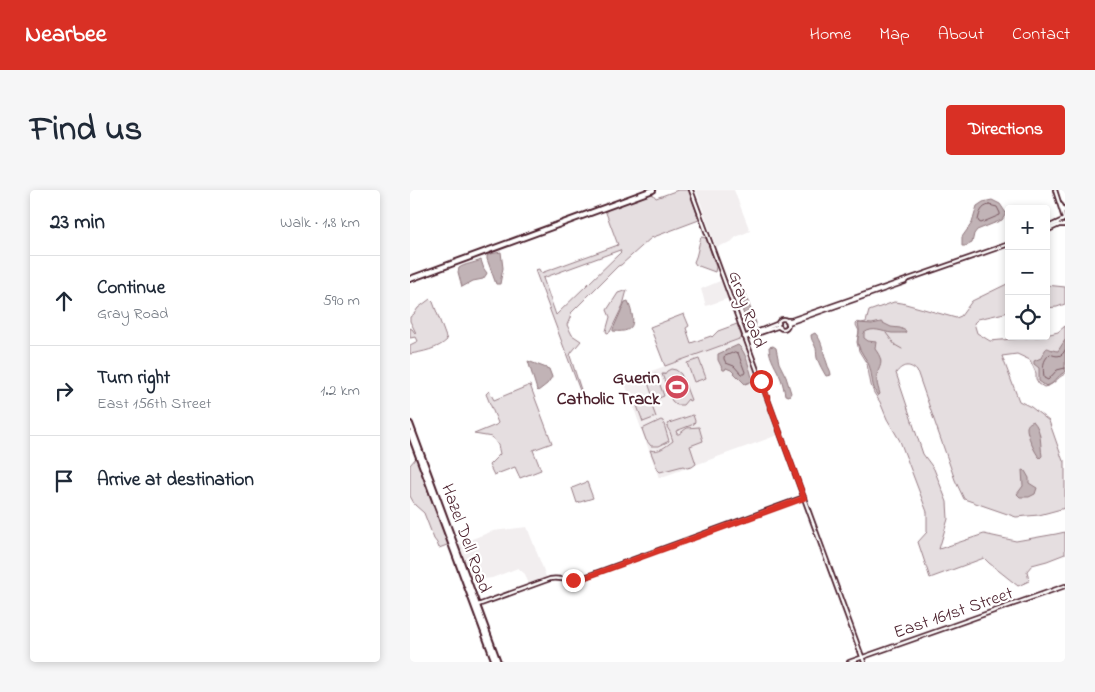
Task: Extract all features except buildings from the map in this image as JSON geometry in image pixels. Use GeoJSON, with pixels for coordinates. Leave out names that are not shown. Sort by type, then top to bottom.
{"type":"FeatureCollection","features":[{"type":"Feature","properties":{"kind":"main road"},"geometry":{"type":"LineString","coordinates":[[410,278],[646,190]]}},
{"type":"Feature","properties":{"kind":"main road"},"geometry":{"type":"LineString","coordinates":[[410,278],[653,190]]}},
{"type":"Feature","properties":{"kind":"main road","name":"Hazel Dell Road"},"geometry":{"type":"LineString","coordinates":[[410,424],[496,662]]}},
{"type":"Feature","properties":{"kind":"main road","name":"Hazel Dell Road"},"geometry":{"type":"LineString","coordinates":[[410,432],[476,606]]}},
{"type":"Feature","properties":{"kind":"street","name":"Gray Road"},"geometry":{"type":"LineString","coordinates":[[691,190],[864,662]]}},
{"type":"Feature","properties":{"kind":"street"},"geometry":{"type":"LineString","coordinates":[[1050,228],[1065,225],[1064,215],[1054,190]]}},
{"type":"Feature","properties":{"kind":"street"},"geometry":{"type":"LineString","coordinates":[[1057,197],[1065,212]]}},
{"type":"Feature","properties":{"kind":"street"},"geometry":{"type":"LineString","coordinates":[[1050,228],[1064,219]]}},
{"type":"Feature","properties":{"kind":"street"},"geometry":{"type":"LineString","coordinates":[[744,337],[777,327],[782,319],[788,322],[1005,245]]}},
{"type":"Feature","properties":{"kind":"street"},"geometry":{"type":"LineString","coordinates":[[779,325],[785,328],[788,326],[788,322]]}},
{"type":"Feature","properties":{"kind":"street"},"geometry":{"type":"LineString","coordinates":[[476,606],[550,579],[578,580],[804,498]]}},
{"type":"Feature","properties":{"kind":"street","name":"East 161st Street"},"geometry":{"type":"LineString","coordinates":[[849,662],[1065,586]]}},
{"type":"Feature","properties":{"kind":"shaded area"},"geometry":{"type":"Polygon","coordinates":[[[678,190],[689,190],[699,220],[651,238],[618,266],[571,313],[567,325],[572,335],[581,341],[570,356],[585,404],[535,270],[539,269],[541,273],[618,245],[605,210],[651,192],[656,198],[678,190]],[[620,250],[543,278],[556,315],[621,252],[620,250]]]}},
{"type":"Feature","properties":{"kind":"shaded area"},"geometry":{"type":"Polygon","coordinates":[[[696,190],[734,190],[750,231],[736,237],[731,242],[716,247],[696,190]]]}},
{"type":"Feature","properties":{"kind":"shaded area"},"geometry":{"type":"Polygon","coordinates":[[[701,237],[706,238],[716,267],[715,272],[696,265],[694,262],[701,237]]]}},
{"type":"Feature","properties":{"kind":"shaded area"},"geometry":{"type":"Polygon","coordinates":[[[720,281],[729,298],[706,306],[701,289],[720,281]]]}},
{"type":"Feature","properties":{"kind":"shaded area"},"geometry":{"type":"Polygon","coordinates":[[[1005,285],[1005,313],[978,319],[974,323],[977,333],[990,341],[1050,340],[1050,334],[1058,332],[1065,326],[1065,374],[1051,385],[1044,387],[1039,384],[1030,360],[1017,354],[1002,356],[1019,401],[1031,407],[1049,421],[1063,461],[1065,461],[1065,508],[1039,515],[1016,517],[964,499],[955,480],[917,371],[906,366],[896,373],[923,454],[934,469],[947,502],[948,519],[939,549],[984,534],[1016,541],[1065,532],[1065,554],[1032,565],[1027,571],[1029,581],[1018,586],[984,558],[930,578],[918,542],[927,532],[927,512],[900,441],[874,393],[867,364],[859,351],[857,342],[859,331],[856,325],[857,322],[866,322],[869,311],[894,302],[956,318],[961,316],[972,301],[1005,285]]]}},
{"type":"Feature","properties":{"kind":"shaded area"},"geometry":{"type":"Polygon","coordinates":[[[1050,285],[1065,287],[1065,304],[1050,308],[1050,285]]]}},
{"type":"Feature","properties":{"kind":"shaded area"},"geometry":{"type":"Polygon","coordinates":[[[627,290],[623,305],[610,332],[607,333],[610,317],[607,310],[618,293],[627,290]]]}},
{"type":"Feature","properties":{"kind":"shaded area"},"geometry":{"type":"Polygon","coordinates":[[[430,299],[433,302],[447,340],[435,348],[410,354],[410,345],[418,341],[416,337],[410,338],[410,328],[416,333],[410,317],[430,299]]]}},
{"type":"Feature","properties":{"kind":"shaded area"},"geometry":{"type":"Polygon","coordinates":[[[684,314],[689,326],[686,328],[691,343],[712,337],[718,331],[737,324],[742,338],[665,366],[650,327],[684,314]]]}},
{"type":"Feature","properties":{"kind":"shaded area"},"geometry":{"type":"Polygon","coordinates":[[[742,338],[778,435],[659,478],[624,381],[742,338]]]}},
{"type":"Feature","properties":{"kind":"shaded area"},"geometry":{"type":"Polygon","coordinates":[[[699,359],[706,378],[694,382],[687,363],[699,359]]]}},
{"type":"Feature","properties":{"kind":"shaded area"},"geometry":{"type":"Polygon","coordinates":[[[671,369],[681,374],[691,400],[689,401],[688,399],[683,405],[677,405],[672,401],[662,374],[664,375],[671,369]]]}},
{"type":"Feature","properties":{"kind":"shaded area"},"geometry":{"type":"Polygon","coordinates":[[[656,374],[664,396],[654,400],[646,377],[656,374]]]}},
{"type":"Feature","properties":{"kind":"shaded area"},"geometry":{"type":"Polygon","coordinates":[[[530,385],[552,443],[533,450],[541,470],[520,478],[515,467],[494,475],[489,465],[500,454],[498,445],[492,437],[474,434],[498,423],[486,394],[489,391],[494,400],[530,385]]]}},
{"type":"Feature","properties":{"kind":"shaded area"},"geometry":{"type":"Polygon","coordinates":[[[649,398],[656,417],[643,422],[636,403],[649,398]]]}},
{"type":"Feature","properties":{"kind":"shaded area"},"geometry":{"type":"Polygon","coordinates":[[[693,415],[694,424],[676,431],[679,434],[687,428],[699,427],[703,441],[690,446],[696,464],[692,467],[687,468],[683,466],[660,472],[650,450],[659,450],[673,441],[667,427],[669,423],[693,415]]]}},
{"type":"Feature","properties":{"kind":"shaded area"},"geometry":{"type":"Polygon","coordinates":[[[661,420],[663,421],[669,441],[659,446],[651,446],[646,440],[642,429],[661,420]]]}},
{"type":"Feature","properties":{"kind":"shaded area"},"geometry":{"type":"Polygon","coordinates":[[[416,458],[419,461],[448,543],[439,548],[424,513],[415,505],[410,496],[410,465],[416,458]]]}},
{"type":"Feature","properties":{"kind":"shaded area"},"geometry":{"type":"Polygon","coordinates":[[[587,482],[593,498],[577,503],[572,488],[587,482]]]}},
{"type":"Feature","properties":{"kind":"shaded area"},"geometry":{"type":"Polygon","coordinates":[[[527,527],[547,579],[529,585],[525,574],[518,568],[492,578],[469,581],[457,546],[459,544],[493,531],[527,527]]]}},
{"type":"Feature","properties":{"kind":"water"},"geometry":{"type":"Polygon","coordinates":[[[992,200],[1000,204],[1005,215],[1002,220],[977,230],[972,243],[962,246],[962,237],[972,223],[977,206],[992,200]]]}},
{"type":"Feature","properties":{"kind":"water"},"geometry":{"type":"Polygon","coordinates":[[[501,252],[503,268],[500,284],[496,284],[487,256],[501,252]]]}},
{"type":"Feature","properties":{"kind":"water"},"geometry":{"type":"Polygon","coordinates":[[[481,260],[487,273],[486,275],[483,279],[473,281],[462,287],[458,272],[459,268],[481,260]]]}},
{"type":"Feature","properties":{"kind":"water"},"geometry":{"type":"Polygon","coordinates":[[[743,291],[756,323],[755,327],[748,325],[736,294],[743,291]]]}},
{"type":"Feature","properties":{"kind":"water"},"geometry":{"type":"Polygon","coordinates":[[[628,301],[633,319],[631,327],[627,330],[613,331],[625,302],[628,301]]]}},
{"type":"Feature","properties":{"kind":"water"},"geometry":{"type":"Polygon","coordinates":[[[881,322],[906,331],[905,333],[892,333],[871,330],[864,333],[864,338],[868,341],[876,342],[875,349],[881,359],[877,376],[880,394],[878,396],[874,389],[869,365],[858,344],[858,324],[881,322]]]}},
{"type":"Feature","properties":{"kind":"water"},"geometry":{"type":"Polygon","coordinates":[[[815,333],[821,343],[831,375],[826,376],[818,360],[811,337],[815,333]]]}},
{"type":"Feature","properties":{"kind":"water"},"geometry":{"type":"Polygon","coordinates":[[[1065,340],[1065,372],[1052,384],[1046,386],[1039,381],[1039,368],[1034,364],[1034,361],[1041,358],[1046,348],[1058,351],[1065,340]]]}},
{"type":"Feature","properties":{"kind":"water"},"geometry":{"type":"Polygon","coordinates":[[[738,345],[745,356],[753,381],[745,384],[731,370],[726,368],[723,370],[718,360],[718,354],[738,345]]]}},
{"type":"Feature","properties":{"kind":"water"},"geometry":{"type":"Polygon","coordinates":[[[773,346],[776,348],[779,363],[786,377],[791,393],[789,396],[785,395],[781,379],[770,356],[769,347],[773,346]]]}},
{"type":"Feature","properties":{"kind":"water"},"geometry":{"type":"Polygon","coordinates":[[[528,361],[549,369],[552,377],[538,391],[537,390],[528,361]]]}},
{"type":"Feature","properties":{"kind":"water"},"geometry":{"type":"Polygon","coordinates":[[[1033,421],[1039,433],[1042,456],[1040,458],[1033,448],[1027,430],[1028,425],[1033,421]]]}},
{"type":"Feature","properties":{"kind":"water"},"geometry":{"type":"Polygon","coordinates":[[[1022,470],[1025,471],[1029,478],[1029,483],[1037,488],[1035,494],[1029,497],[1020,497],[1017,494],[1023,486],[1022,470]]]}},
{"type":"Feature","properties":{"kind":"waterway"},"geometry":{"type":"LineString","coordinates":[[886,333],[895,345],[902,349]]}},
{"type":"Feature","properties":{"kind":"place","name":"Guerin Catholic Track"},"geometry":{"type":"Point","coordinates":[677,387]}},
{"type":"Feature","properties":{"kind":"route"},"geometry":{"type":"LineString","coordinates":[[573,580],[578,580],[804,498],[761,381]]}}]}
